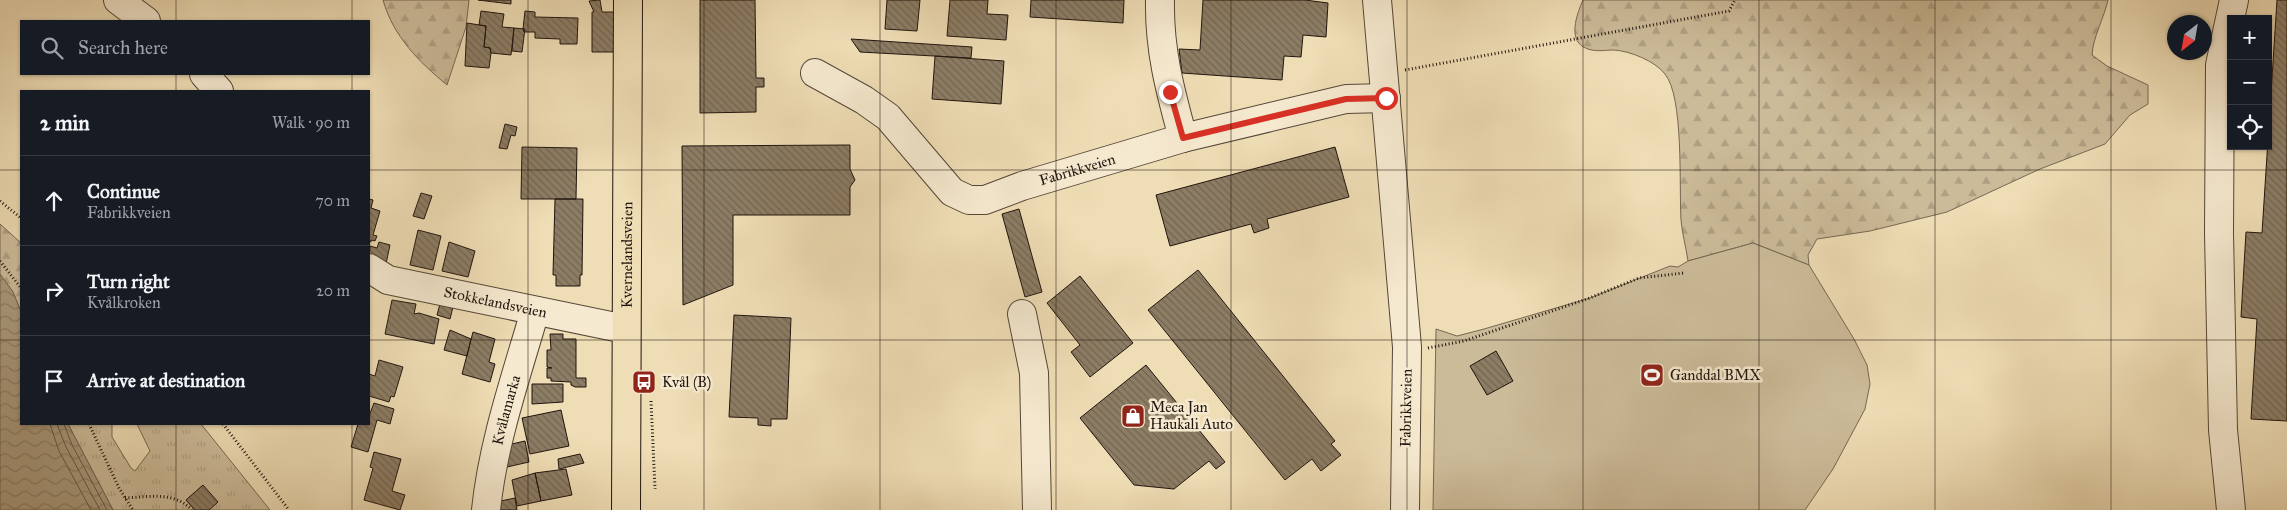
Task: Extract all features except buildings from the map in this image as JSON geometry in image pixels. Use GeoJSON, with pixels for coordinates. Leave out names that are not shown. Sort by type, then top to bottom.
{"type":"FeatureCollection","features":[{"type":"Feature","properties":{"kind":"main road","name":"Kvernelandsveien"},"geometry":{"type":"LineString","coordinates":[[626,510],[625,329],[628,0]]}},
{"type":"Feature","properties":{"kind":"street"},"geometry":{"type":"LineString","coordinates":[[118,0],[145,20]]}},
{"type":"Feature","properties":{"kind":"street"},"geometry":{"type":"LineString","coordinates":[[1160,0],[1159,34],[1170,92],[1183,138]]}},
{"type":"Feature","properties":{"kind":"street","name":"Fabrikkveien"},"geometry":{"type":"LineString","coordinates":[[1377,0],[1407,347],[1405,510]]}},
{"type":"Feature","properties":{"kind":"street"},"geometry":{"type":"LineString","coordinates":[[2231,510],[2223,430],[2218,233],[2220,65],[2234,0]]}},
{"type":"Feature","properties":{"kind":"street","name":"Fabrikkveien"},"geometry":{"type":"LineString","coordinates":[[815,73],[864,100],[888,116],[952,192],[969,200],[985,200],[1022,186],[1183,138],[1346,99],[1384,86]]}},
{"type":"Feature","properties":{"kind":"street"},"geometry":{"type":"LineString","coordinates":[[205,75],[218,90]]}},
{"type":"Feature","properties":{"kind":"street","name":"Stokkelandsveien"},"geometry":{"type":"LineString","coordinates":[[370,269],[388,280],[535,312],[625,329]]}},
{"type":"Feature","properties":{"kind":"street","name":"Kvålamarka"},"geometry":{"type":"LineString","coordinates":[[486,510],[490,470],[498,436],[535,312]]}},
{"type":"Feature","properties":{"kind":"street"},"geometry":{"type":"LineString","coordinates":[[1022,314],[1034,373],[1037,510]]}},
{"type":"Feature","properties":{"kind":"path"},"geometry":{"type":"LineString","coordinates":[[1384,86],[1729,11],[1735,0]]}},
{"type":"Feature","properties":{"kind":"path"},"geometry":{"type":"LineString","coordinates":[[0,201],[20,217]]}},
{"type":"Feature","properties":{"kind":"path"},"geometry":{"type":"LineString","coordinates":[[0,261],[20,287]]}},
{"type":"Feature","properties":{"kind":"path"},"geometry":{"type":"LineString","coordinates":[[1407,347],[1443,346],[1588,299],[1639,278],[1684,273]]}},
{"type":"Feature","properties":{"kind":"path"},"geometry":{"type":"LineString","coordinates":[[89,425],[118,488],[133,510]]}},
{"type":"Feature","properties":{"kind":"path"},"geometry":{"type":"LineString","coordinates":[[224,425],[289,510]]}},
{"type":"Feature","properties":{"kind":"path"},"geometry":{"type":"LineString","coordinates":[[125,498],[156,496],[175,498],[192,510]]}},
{"type":"Feature","properties":{"kind":"green space"},"geometry":{"type":"Polygon","coordinates":[[[383,0],[469,0],[466,27],[447,85],[417,57],[400,37],[387,13],[383,0]]]}},
{"type":"Feature","properties":{"kind":"green space"},"geometry":{"type":"Polygon","coordinates":[[[1583,0],[2108,0],[2094,41],[2092,55],[2107,66],[2148,85],[2148,104],[2130,115],[2105,144],[2040,169],[1947,212],[1870,231],[1817,239],[1808,255],[1809,265],[1753,243],[1688,261],[1681,220],[1678,122],[1671,86],[1661,69],[1642,57],[1614,50],[1591,50],[1581,45],[1575,34],[1575,27],[1583,0]]]}},
{"type":"Feature","properties":{"kind":"green space"},"geometry":{"type":"Polygon","coordinates":[[[0,224],[20,242],[20,310],[13,292],[0,274],[0,224]]]}},
{"type":"Feature","properties":{"kind":"green space","name":"Ganddal BMX"},"geometry":{"type":"Polygon","coordinates":[[[1753,243],[1809,265],[1854,339],[1867,365],[1870,384],[1865,409],[1833,469],[1805,510],[1433,510],[1436,329],[1457,336],[1484,329],[1590,298],[1670,266],[1678,267],[1688,261],[1753,243]]]}},
{"type":"Feature","properties":{"kind":"green space"},"geometry":{"type":"Polygon","coordinates":[[[69,425],[112,425],[112,437],[131,468],[135,471],[150,451],[137,425],[202,425],[270,510],[209,510],[203,485],[186,500],[195,510],[113,510],[69,425]]]}},
{"type":"Feature","properties":{"kind":"water"},"geometry":{"type":"Polygon","coordinates":[[[0,274],[13,292],[20,310],[20,425],[69,425],[113,510],[0,510],[0,274]]]}},
{"type":"Feature","properties":{"kind":"place","name":"Ganddal BMX"},"geometry":{"type":"Point","coordinates":[1652,375]}},
{"type":"Feature","properties":{"kind":"place","name":"Kvål (B)"},"geometry":{"type":"Point","coordinates":[644,382]}},
{"type":"Feature","properties":{"kind":"place","name":"Meca Jan Haukali Auto"},"geometry":{"type":"Point","coordinates":[1133,416]}},
{"type":"Feature","properties":{"kind":"route"},"geometry":{"type":"LineString","coordinates":[[1170,92],[1183,138],[1346,99],[1386,98]]}}]}
